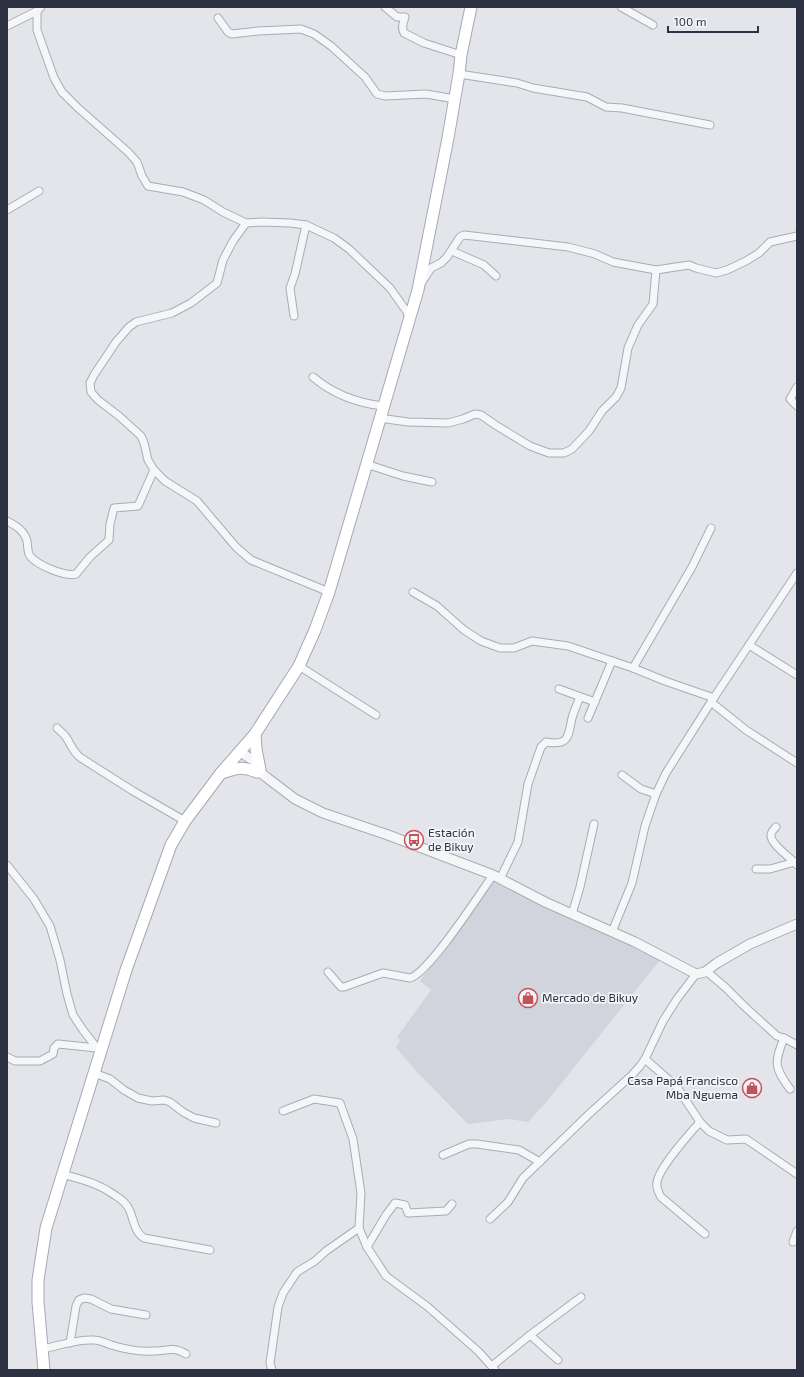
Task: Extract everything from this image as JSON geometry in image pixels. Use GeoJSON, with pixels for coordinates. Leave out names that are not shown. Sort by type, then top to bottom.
{"type":"FeatureCollection","features":[{"type":"Feature","properties":{"kind":"main road"},"geometry":{"type":"LineString","coordinates":[[44,1370],[38,1302],[39,1266],[46,1228],[94,1073],[99,1050],[171,845],[185,821],[221,773],[255,734],[299,666],[315,630],[329,592],[418,290],[455,99],[461,55],[471,7]]}},
{"type":"Feature","properties":{"kind":"main road"},"geometry":{"type":"LineString","coordinates":[[221,773],[237,768],[247,768],[259,771],[255,734]]}},
{"type":"Feature","properties":{"kind":"street"},"geometry":{"type":"LineString","coordinates":[[385,7],[398,17],[405,17],[402,26],[404,33],[424,43],[461,55]]}},
{"type":"Feature","properties":{"kind":"street"},"geometry":{"type":"LineString","coordinates":[[621,7],[653,25]]}},
{"type":"Feature","properties":{"kind":"street"},"geometry":{"type":"LineString","coordinates":[[7,26],[39,9]]}},
{"type":"Feature","properties":{"kind":"street"},"geometry":{"type":"LineString","coordinates":[[39,9],[37,30],[54,78],[62,92],[77,108],[128,152],[137,162],[142,176],[148,186],[183,192],[204,200],[246,224],[262,222],[306,225],[334,238],[349,249],[381,278],[402,304],[407,312],[409,321]]}},
{"type":"Feature","properties":{"kind":"street"},"geometry":{"type":"LineString","coordinates":[[218,18],[228,32],[232,34],[301,29],[314,34],[331,46],[365,78],[377,94],[384,96],[426,94],[455,99]]}},
{"type":"Feature","properties":{"kind":"street"},"geometry":{"type":"LineString","coordinates":[[459,74],[517,83],[534,88],[587,97],[606,107],[622,108],[710,125]]}},
{"type":"Feature","properties":{"kind":"street"},"geometry":{"type":"LineString","coordinates":[[7,210],[39,191]]}},
{"type":"Feature","properties":{"kind":"street"},"geometry":{"type":"LineString","coordinates":[[246,224],[233,241],[223,260],[217,283],[191,303],[172,313],[136,322],[129,327],[101,363],[90,383],[91,392],[98,400],[119,416],[141,436],[148,460],[154,470],[165,481],[197,502],[236,548],[251,560],[329,592]]}},
{"type":"Feature","properties":{"kind":"street"},"geometry":{"type":"LineString","coordinates":[[294,316],[290,288],[295,274],[306,225]]}},
{"type":"Feature","properties":{"kind":"street"},"geometry":{"type":"LineString","coordinates":[[418,290],[431,268],[441,263],[452,250],[460,237],[464,235],[568,247],[595,254],[613,262],[656,270],[689,265],[716,273],[727,270],[746,261],[759,253],[770,242],[797,236]]}},
{"type":"Feature","properties":{"kind":"street"},"geometry":{"type":"LineString","coordinates":[[452,250],[484,265],[496,276]]}},
{"type":"Feature","properties":{"kind":"street"},"geometry":{"type":"LineString","coordinates":[[380,418],[408,422],[448,423],[475,414],[481,415],[524,442],[543,451],[549,453],[564,453],[572,450],[589,431],[602,411],[616,397],[621,388],[628,348],[638,325],[653,304],[656,270]]}},
{"type":"Feature","properties":{"kind":"street"},"geometry":{"type":"LineString","coordinates":[[313,376],[322,385],[350,400],[383,406]]}},
{"type":"Feature","properties":{"kind":"street"},"geometry":{"type":"LineString","coordinates":[[797,387],[790,399],[797,406]]}},
{"type":"Feature","properties":{"kind":"street"},"geometry":{"type":"LineString","coordinates":[[366,464],[403,476],[432,482]]}},
{"type":"Feature","properties":{"kind":"street"},"geometry":{"type":"LineString","coordinates":[[7,521],[18,527],[24,533],[30,555],[34,560],[66,575],[76,574],[90,556],[109,540],[110,524],[114,508],[138,506],[154,470]]}},
{"type":"Feature","properties":{"kind":"street"},"geometry":{"type":"LineString","coordinates":[[633,668],[692,567],[711,528]]}},
{"type":"Feature","properties":{"kind":"street"},"geometry":{"type":"LineString","coordinates":[[612,932],[632,883],[645,826],[656,794],[666,773],[712,700],[797,573]]}},
{"type":"Feature","properties":{"kind":"street"},"geometry":{"type":"LineString","coordinates":[[413,592],[437,606],[464,630],[481,641],[500,648],[514,648],[532,641],[568,646],[633,668],[712,700],[746,730],[797,763]]}},
{"type":"Feature","properties":{"kind":"street"},"geometry":{"type":"LineString","coordinates":[[749,645],[797,675]]}},
{"type":"Feature","properties":{"kind":"street"},"geometry":{"type":"LineString","coordinates":[[588,718],[612,661]]}},
{"type":"Feature","properties":{"kind":"street"},"geometry":{"type":"LineString","coordinates":[[299,666],[376,715]]}},
{"type":"Feature","properties":{"kind":"street"},"geometry":{"type":"LineString","coordinates":[[559,689],[595,702]]}},
{"type":"Feature","properties":{"kind":"street"},"geometry":{"type":"LineString","coordinates":[[328,972],[341,987],[344,987],[383,973],[414,978],[429,963],[496,877],[518,842],[522,829],[528,784],[540,747],[546,742],[556,744],[563,742],[569,735],[572,716],[580,697]]}},
{"type":"Feature","properties":{"kind":"street"},"geometry":{"type":"LineString","coordinates":[[57,728],[66,736],[70,747],[75,753],[120,783],[185,821]]}},
{"type":"Feature","properties":{"kind":"street"},"geometry":{"type":"LineString","coordinates":[[237,753],[254,761],[259,771],[295,799],[323,814],[388,835],[496,877],[572,914],[635,942],[696,974]]}},
{"type":"Feature","properties":{"kind":"street"},"geometry":{"type":"LineString","coordinates":[[622,776],[640,789],[656,794]]}},
{"type":"Feature","properties":{"kind":"street"},"geometry":{"type":"LineString","coordinates":[[572,914],[594,824]]}},
{"type":"Feature","properties":{"kind":"street"},"geometry":{"type":"LineString","coordinates":[[776,827],[772,832],[771,839],[774,844],[796,864]]}},
{"type":"Feature","properties":{"kind":"street"},"geometry":{"type":"LineString","coordinates":[[756,869],[770,869],[796,864]]}},
{"type":"Feature","properties":{"kind":"street"},"geometry":{"type":"LineString","coordinates":[[7,865],[34,899],[50,926],[60,960],[67,994],[74,1015],[83,1030],[99,1050]]}},
{"type":"Feature","properties":{"kind":"street"},"geometry":{"type":"LineString","coordinates":[[490,1219],[508,1202],[523,1178],[632,1075],[645,1059],[663,1021],[696,974],[706,971],[750,944],[797,924]]}},
{"type":"Feature","properties":{"kind":"street"},"geometry":{"type":"LineString","coordinates":[[706,971],[777,1036],[797,1045]]}},
{"type":"Feature","properties":{"kind":"street"},"geometry":{"type":"LineString","coordinates":[[784,1038],[778,1052],[777,1069],[790,1090]]}},
{"type":"Feature","properties":{"kind":"street"},"geometry":{"type":"LineString","coordinates":[[7,1057],[16,1061],[40,1061],[53,1054],[54,1048],[58,1044],[99,1050]]}},
{"type":"Feature","properties":{"kind":"street"},"geometry":{"type":"LineString","coordinates":[[645,1059],[677,1087],[700,1122],[709,1131],[727,1140],[746,1139],[797,1174]]}},
{"type":"Feature","properties":{"kind":"street"},"geometry":{"type":"LineString","coordinates":[[94,1073],[110,1079],[124,1090],[138,1098],[152,1101],[164,1100],[170,1102],[194,1118],[216,1123]]}},
{"type":"Feature","properties":{"kind":"street"},"geometry":{"type":"LineString","coordinates":[[282,1111],[314,1099],[340,1103],[354,1146],[361,1193],[359,1228],[367,1247],[386,1276],[428,1307],[479,1352],[493,1368],[530,1335],[581,1297]]}},
{"type":"Feature","properties":{"kind":"street"},"geometry":{"type":"LineString","coordinates":[[700,1122],[672,1156],[659,1176],[656,1186],[661,1197],[705,1234]]}},
{"type":"Feature","properties":{"kind":"street"},"geometry":{"type":"LineString","coordinates":[[442,1154],[469,1144],[477,1144],[519,1150],[540,1162]]}},
{"type":"Feature","properties":{"kind":"street"},"geometry":{"type":"LineString","coordinates":[[62,1174],[96,1183],[125,1202],[129,1208],[138,1234],[144,1238],[210,1250]]}},
{"type":"Feature","properties":{"kind":"street"},"geometry":{"type":"LineString","coordinates":[[367,1247],[386,1215],[396,1203],[405,1205],[408,1213],[446,1211],[452,1204]]}},
{"type":"Feature","properties":{"kind":"street"},"geometry":{"type":"LineString","coordinates":[[272,1370],[270,1363],[278,1307],[283,1293],[297,1272],[315,1261],[326,1251],[359,1228]]}},
{"type":"Feature","properties":{"kind":"street"},"geometry":{"type":"LineString","coordinates":[[793,1242],[797,1231]]}},
{"type":"Feature","properties":{"kind":"street"},"geometry":{"type":"LineString","coordinates":[[70,1343],[76,1306],[80,1300],[84,1298],[91,1299],[111,1308],[146,1315]]}},
{"type":"Feature","properties":{"kind":"street"},"geometry":{"type":"LineString","coordinates":[[530,1335],[558,1360]]}},
{"type":"Feature","properties":{"kind":"street"},"geometry":{"type":"LineString","coordinates":[[42,1349],[70,1343],[95,1340],[118,1347],[154,1352],[179,1349],[186,1354]]}},
{"type":"Feature","properties":{"kind":"shaded area","name":"Mercado de Bikuy"},"geometry":{"type":"Polygon","coordinates":[[[493,878],[660,960],[549,1099],[528,1122],[509,1119],[468,1124],[417,1072],[396,1048],[400,1040],[397,1037],[431,990],[420,981],[493,878]]]}},
{"type":"Feature","properties":{"kind":"place","name":"Estación de Bikuy"},"geometry":{"type":"Point","coordinates":[414,840]}},
{"type":"Feature","properties":{"kind":"place","name":"Mercado de Bikuy"},"geometry":{"type":"Point","coordinates":[528,998]}},
{"type":"Feature","properties":{"kind":"place","name":"Casa Papá Francisco Mba Nguema"},"geometry":{"type":"Point","coordinates":[752,1088]}}]}
